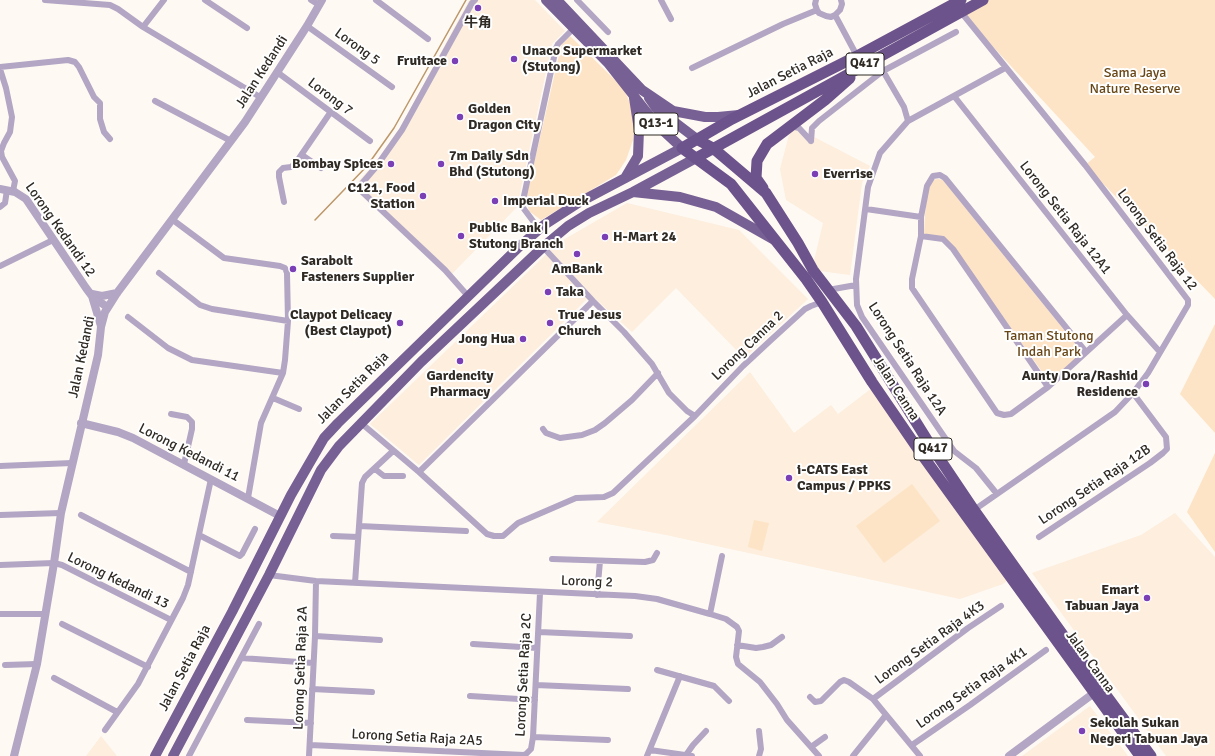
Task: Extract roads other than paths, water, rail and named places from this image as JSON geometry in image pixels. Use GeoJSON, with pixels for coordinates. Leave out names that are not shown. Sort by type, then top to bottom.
{"type":"FeatureCollection","features":[{"type":"Feature","properties":{"kind":"highway","name":"Jalan Setia Raja"},"geometry":{"type":"LineString","coordinates":[[713,148],[961,0]]}},
{"type":"Feature","properties":{"kind":"highway","name":"Jalan Setia Raja"},"geometry":{"type":"LineString","coordinates":[[698,140],[741,114],[860,61],[983,0]]}},
{"type":"Feature","properties":{"kind":"highway"},"geometry":{"type":"LineString","coordinates":[[766,193],[756,178],[757,161],[767,144],[825,100],[860,61]]}},
{"type":"Feature","properties":{"kind":"highway","name":"Q417"},"geometry":{"type":"LineString","coordinates":[[682,148],[698,140],[713,148]]}},
{"type":"Feature","properties":{"kind":"highway","name":"Jalan Canna"},"geometry":{"type":"LineString","coordinates":[[682,148],[731,184],[778,242],[822,302],[872,382],[917,448],[1140,756]]}},
{"type":"Feature","properties":{"kind":"highway","name":"Q417"},"geometry":{"type":"LineString","coordinates":[[696,158],[713,148]]}},
{"type":"Feature","properties":{"kind":"highway","name":"Jalan Canna"},"geometry":{"type":"LineString","coordinates":[[713,148],[766,193],[798,243],[813,270],[856,326],[929,443],[974,510],[1151,756]]}},
{"type":"Feature","properties":{"kind":"main road","name":"Jalan Canna"},"geometry":{"type":"LineString","coordinates":[[546,0],[608,63],[656,124],[682,148]]}},
{"type":"Feature","properties":{"kind":"main road"},"geometry":{"type":"LineString","coordinates":[[557,0],[644,92],[656,108],[698,140]]}},
{"type":"Feature","properties":{"kind":"main road"},"geometry":{"type":"LineString","coordinates":[[644,92],[673,111],[684,114],[706,117],[741,114]]}},
{"type":"Feature","properties":{"kind":"main road"},"geometry":{"type":"LineString","coordinates":[[625,179],[638,156],[639,130],[634,96]]}},
{"type":"Feature","properties":{"kind":"main road","name":"Jalan Setia Raja"},"geometry":{"type":"LineString","coordinates":[[155,756],[232,612],[291,495],[324,438],[468,296],[539,229],[578,203],[682,148]]}},
{"type":"Feature","properties":{"kind":"main road"},"geometry":{"type":"LineString","coordinates":[[173,756],[269,575],[321,470],[339,446],[421,362],[542,248],[568,226],[589,213],[633,192],[696,158]]}},
{"type":"Feature","properties":{"kind":"main road"},"geometry":{"type":"LineString","coordinates":[[633,192],[680,197],[716,207],[778,242]]}},
{"type":"Feature","properties":{"kind":"main road"},"geometry":{"type":"LineString","coordinates":[[468,296],[475,301],[479,301],[504,284]]}},
{"type":"Feature","properties":{"kind":"main road"},"geometry":{"type":"LineString","coordinates":[[291,495],[300,488],[323,448],[345,423],[352,420],[361,423]]}},
{"type":"Feature","properties":{"kind":"main road"},"geometry":{"type":"LineString","coordinates":[[280,516],[286,518],[294,514],[307,485],[324,455],[332,447],[339,446]]}},
{"type":"Feature","properties":{"kind":"main road"},"geometry":{"type":"LineString","coordinates":[[232,612],[239,606],[255,577],[259,575],[269,575]]}},
{"type":"Feature","properties":{"kind":"street"},"geometry":{"type":"LineString","coordinates":[[45,0],[110,2],[143,27],[260,97]]}},
{"type":"Feature","properties":{"kind":"street"},"geometry":{"type":"LineString","coordinates":[[143,27],[164,0]]}},
{"type":"Feature","properties":{"kind":"street"},"geometry":{"type":"LineString","coordinates":[[205,0],[247,28]]}},
{"type":"Feature","properties":{"kind":"street"},"geometry":{"type":"LineString","coordinates":[[311,0],[321,3]]}},
{"type":"Feature","properties":{"kind":"street"},"geometry":{"type":"LineString","coordinates":[[376,0],[428,39]]}},
{"type":"Feature","properties":{"kind":"street"},"geometry":{"type":"LineString","coordinates":[[468,296],[445,270],[358,188],[369,176],[402,130],[475,0]]}},
{"type":"Feature","properties":{"kind":"street"},"geometry":{"type":"LineString","coordinates":[[577,0],[608,32]]}},
{"type":"Feature","properties":{"kind":"street"},"geometry":{"type":"LineString","coordinates":[[661,0],[670,19]]}},
{"type":"Feature","properties":{"kind":"street"},"geometry":{"type":"LineString","coordinates":[[816,0],[815,4],[817,10],[822,15],[826,16],[835,15],[840,10],[842,4],[841,0]]}},
{"type":"Feature","properties":{"kind":"street","name":"Jalan Kedandi"},"geometry":{"type":"LineString","coordinates":[[14,756],[37,664],[61,513],[98,355],[101,327],[107,307],[231,141],[321,3]]}},
{"type":"Feature","properties":{"kind":"street"},"geometry":{"type":"LineString","coordinates":[[692,68],[783,24],[817,10]]}},
{"type":"Feature","properties":{"kind":"street","name":"Lorong Setia Raja 12"},"geometry":{"type":"LineString","coordinates":[[961,12],[1085,165],[1188,300],[1188,305],[1148,373],[1133,393],[1115,412],[974,510]]}},
{"type":"Feature","properties":{"kind":"street"},"geometry":{"type":"LineString","coordinates":[[835,15],[860,61]]}},
{"type":"Feature","properties":{"kind":"street","name":"Lorong 5"},"geometry":{"type":"LineString","coordinates":[[307,26],[392,87]]}},
{"type":"Feature","properties":{"kind":"street"},"geometry":{"type":"LineString","coordinates":[[539,229],[522,205],[556,48],[574,28]]}},
{"type":"Feature","properties":{"kind":"street"},"geometry":{"type":"LineString","coordinates":[[791,126],[799,128],[811,141],[812,128],[819,121],[883,71],[956,32]]}},
{"type":"Feature","properties":{"kind":"street"},"geometry":{"type":"LineString","coordinates":[[0,68],[68,60],[75,62],[94,97],[100,103],[100,119],[104,132],[110,140]]}},
{"type":"Feature","properties":{"kind":"street","name":"Lorong Kedandi 12"},"geometry":{"type":"LineString","coordinates":[[0,68],[12,117],[10,132],[1,151],[2,157],[15,181],[7,190],[21,194],[26,199],[90,294],[107,307]]}},
{"type":"Feature","properties":{"kind":"street","name":"Lorong Setia Raja 12A"},"geometry":{"type":"LineString","coordinates":[[997,494],[976,468],[954,451],[859,312],[857,305],[856,269],[866,209],[868,187],[880,153],[908,121],[1005,68]]}},
{"type":"Feature","properties":{"kind":"street"},"geometry":{"type":"LineString","coordinates":[[883,71],[904,107],[908,121]]}},
{"type":"Feature","properties":{"kind":"street","name":"Lorong 7"},"geometry":{"type":"LineString","coordinates":[[277,72],[370,142]]}},
{"type":"Feature","properties":{"kind":"street","name":"Lorong Setia Raja 12A1"},"geometry":{"type":"LineString","coordinates":[[954,96],[1127,315],[1160,352]]}},
{"type":"Feature","properties":{"kind":"street"},"geometry":{"type":"LineString","coordinates":[[155,101],[231,141]]}},
{"type":"Feature","properties":{"kind":"street"},"geometry":{"type":"LineString","coordinates":[[284,202],[279,177],[280,172],[283,168],[291,167],[296,164],[330,113]]}},
{"type":"Feature","properties":{"kind":"street"},"geometry":{"type":"LineString","coordinates":[[302,155],[321,168]]}},
{"type":"Feature","properties":{"kind":"street"},"geometry":{"type":"LineString","coordinates":[[1086,352],[1010,256],[942,176],[933,176],[928,182],[921,217],[921,236],[912,279],[912,288],[997,413],[1004,415],[1011,414],[1048,387],[1127,315]]}},
{"type":"Feature","properties":{"kind":"street"},"geometry":{"type":"LineString","coordinates":[[0,207],[6,203],[7,190]]}},
{"type":"Feature","properties":{"kind":"street"},"geometry":{"type":"LineString","coordinates":[[866,209],[921,217]]}},
{"type":"Feature","properties":{"kind":"street"},"geometry":{"type":"LineString","coordinates":[[173,220],[224,258],[286,268],[288,321],[283,373],[261,423],[248,498]]}},
{"type":"Feature","properties":{"kind":"street"},"geometry":{"type":"LineString","coordinates":[[921,236],[942,239],[953,249],[1048,387]]}},
{"type":"Feature","properties":{"kind":"street"},"geometry":{"type":"LineString","coordinates":[[0,266],[53,240]]}},
{"type":"Feature","properties":{"kind":"street"},"geometry":{"type":"LineString","coordinates":[[542,248],[624,332],[652,364],[669,393],[687,412],[695,416]]}},
{"type":"Feature","properties":{"kind":"street"},"geometry":{"type":"LineString","coordinates":[[159,273],[200,304],[212,309],[288,321]]}},
{"type":"Feature","properties":{"kind":"street"},"geometry":{"type":"LineString","coordinates":[[828,290],[856,285]]}},
{"type":"Feature","properties":{"kind":"street"},"geometry":{"type":"LineString","coordinates":[[90,294],[107,296],[117,293]]}},
{"type":"Feature","properties":{"kind":"street"},"geometry":{"type":"LineString","coordinates":[[90,294],[101,327]]}},
{"type":"Feature","properties":{"kind":"street"},"geometry":{"type":"LineString","coordinates":[[419,472],[593,301]]}},
{"type":"Feature","properties":{"kind":"street","name":"Lorong Canna 2"},"geometry":{"type":"LineString","coordinates":[[361,423],[419,472],[486,534],[503,536],[518,523],[576,498],[604,497],[613,493],[690,421],[743,366],[771,340],[805,309],[822,302]]}},
{"type":"Feature","properties":{"kind":"street"},"geometry":{"type":"LineString","coordinates":[[128,317],[168,348],[192,360],[283,373]]}},
{"type":"Feature","properties":{"kind":"street"},"geometry":{"type":"LineString","coordinates":[[542,429],[551,435],[560,438],[595,430],[605,424],[632,400],[658,373]]}},
{"type":"Feature","properties":{"kind":"street","name":"Lorong Setia Raja 12B"},"geometry":{"type":"LineString","coordinates":[[1039,538],[1150,463],[1167,449],[1166,437],[1133,393]]}},
{"type":"Feature","properties":{"kind":"street"},"geometry":{"type":"LineString","coordinates":[[273,398],[299,409]]}},
{"type":"Feature","properties":{"kind":"street"},"geometry":{"type":"LineString","coordinates":[[687,412],[690,421]]}},
{"type":"Feature","properties":{"kind":"street"},"geometry":{"type":"LineString","coordinates":[[171,414],[187,417],[192,422],[192,429],[184,464]]}},
{"type":"Feature","properties":{"kind":"street","name":"Lorong Kedandi 11"},"geometry":{"type":"LineString","coordinates":[[81,424],[118,432],[133,438],[280,516]]}},
{"type":"Feature","properties":{"kind":"street"},"geometry":{"type":"LineString","coordinates":[[355,583],[362,483],[365,477],[393,451]]}},
{"type":"Feature","properties":{"kind":"street"},"geometry":{"type":"LineString","coordinates":[[0,466],[72,463]]}},
{"type":"Feature","properties":{"kind":"street"},"geometry":{"type":"LineString","coordinates":[[375,469],[384,476],[403,476]]}},
{"type":"Feature","properties":{"kind":"street"},"geometry":{"type":"LineString","coordinates":[[105,730],[138,684],[183,598],[191,572],[211,479]]}},
{"type":"Feature","properties":{"kind":"street"},"geometry":{"type":"LineString","coordinates":[[0,516],[61,513]]}},
{"type":"Feature","properties":{"kind":"street"},"geometry":{"type":"LineString","coordinates":[[81,515],[191,572]]}},
{"type":"Feature","properties":{"kind":"street"},"geometry":{"type":"LineString","coordinates":[[359,526],[466,532]]}},
{"type":"Feature","properties":{"kind":"street"},"geometry":{"type":"LineString","coordinates":[[199,535],[240,556],[255,529]]}},
{"type":"Feature","properties":{"kind":"street"},"geometry":{"type":"LineString","coordinates":[[333,536],[358,537]]}},
{"type":"Feature","properties":{"kind":"street"},"geometry":{"type":"LineString","coordinates":[[552,558],[645,562],[653,560],[657,553]]}},
{"type":"Feature","properties":{"kind":"street"},"geometry":{"type":"LineString","coordinates":[[710,614],[722,556]]}},
{"type":"Feature","properties":{"kind":"street"},"geometry":{"type":"LineString","coordinates":[[597,595],[600,560]]}},
{"type":"Feature","properties":{"kind":"street"},"geometry":{"type":"LineString","coordinates":[[0,565],[54,563]]}},
{"type":"Feature","properties":{"kind":"street","name":"Lorong Kedandi 13"},"geometry":{"type":"LineString","coordinates":[[54,563],[62,565],[171,620]]}},
{"type":"Feature","properties":{"kind":"street","name":"Lorong 2"},"geometry":{"type":"LineString","coordinates":[[269,575],[316,581],[647,597],[726,619],[737,627],[739,631],[736,658],[738,664],[760,682],[787,720],[819,756]]}},
{"type":"Feature","properties":{"kind":"street","name":"Lorong Setia Raja 2A"},"geometry":{"type":"LineString","coordinates":[[309,756],[316,581]]}},
{"type":"Feature","properties":{"kind":"street","name":"Lorong Setia Raja 2C"},"geometry":{"type":"LineString","coordinates":[[524,755],[531,749],[533,737],[540,592]]}},
{"type":"Feature","properties":{"kind":"street","name":"Lorong Setia Raja 4K3"},"geometry":{"type":"LineString","coordinates":[[873,699],[968,628],[1001,606]]}},
{"type":"Feature","properties":{"kind":"street"},"geometry":{"type":"LineString","coordinates":[[0,614],[45,614]]}},
{"type":"Feature","properties":{"kind":"street"},"geometry":{"type":"LineString","coordinates":[[62,624],[148,667]]}},
{"type":"Feature","properties":{"kind":"street"},"geometry":{"type":"LineString","coordinates":[[189,756],[259,624]]}},
{"type":"Feature","properties":{"kind":"street"},"geometry":{"type":"LineString","coordinates":[[539,632],[630,636]]}},
{"type":"Feature","properties":{"kind":"street"},"geometry":{"type":"LineString","coordinates":[[315,636],[380,640]]}},
{"type":"Feature","properties":{"kind":"street"},"geometry":{"type":"LineString","coordinates":[[737,645],[756,648],[763,647],[771,645],[782,637]]}},
{"type":"Feature","properties":{"kind":"street"},"geometry":{"type":"LineString","coordinates":[[474,644],[537,648]]}},
{"type":"Feature","properties":{"kind":"street","name":"Lorong Setia Raja 4K1"},"geometry":{"type":"LineString","coordinates":[[912,745],[1046,650]]}},
{"type":"Feature","properties":{"kind":"street"},"geometry":{"type":"LineString","coordinates":[[241,658],[313,663]]}},
{"type":"Feature","properties":{"kind":"street"},"geometry":{"type":"LineString","coordinates":[[5,665],[37,664]]}},
{"type":"Feature","properties":{"kind":"street"},"geometry":{"type":"LineString","coordinates":[[657,670],[716,688],[729,701]]}},
{"type":"Feature","properties":{"kind":"street"},"geometry":{"type":"LineString","coordinates":[[680,676],[648,753],[689,755],[693,745],[706,731]]}},
{"type":"Feature","properties":{"kind":"street"},"geometry":{"type":"LineString","coordinates":[[54,678],[117,712]]}},
{"type":"Feature","properties":{"kind":"street"},"geometry":{"type":"LineString","coordinates":[[810,697],[815,702],[820,701],[840,682],[844,680],[849,682],[873,699],[920,756]]}},
{"type":"Feature","properties":{"kind":"street"},"geometry":{"type":"LineString","coordinates":[[536,685],[628,689]]}},
{"type":"Feature","properties":{"kind":"street"},"geometry":{"type":"LineString","coordinates":[[312,689],[372,692]]}},
{"type":"Feature","properties":{"kind":"street"},"geometry":{"type":"LineString","coordinates":[[1009,756],[1094,693]]}},
{"type":"Feature","properties":{"kind":"street"},"geometry":{"type":"LineString","coordinates":[[470,696],[535,700]]}},
{"type":"Feature","properties":{"kind":"street"},"geometry":{"type":"LineString","coordinates":[[853,756],[886,715]]}},
{"type":"Feature","properties":{"kind":"street"},"geometry":{"type":"LineString","coordinates":[[247,720],[311,723]]}},
{"type":"Feature","properties":{"kind":"street"},"geometry":{"type":"LineString","coordinates":[[759,731],[761,748],[760,756]]}},
{"type":"Feature","properties":{"kind":"street"},"geometry":{"type":"LineString","coordinates":[[533,737],[608,740]]}},
{"type":"Feature","properties":{"kind":"street"},"geometry":{"type":"LineString","coordinates":[[811,747],[825,737]]}},
{"type":"Feature","properties":{"kind":"street","name":"Lorong Setia Raja 2A5"},"geometry":{"type":"LineString","coordinates":[[310,745],[524,755]]}},
{"type":"Feature","properties":{"kind":"waterway"},"geometry":{"type":"LineString","coordinates":[[315,220],[367,166],[394,128],[466,0]]}},
{"type":"Feature","properties":{"kind":"place","name":"牛角"},"geometry":{"type":"Point","coordinates":[478,8]}},
{"type":"Feature","properties":{"kind":"place","name":"Unaco Supermarket (Stutong)"},"geometry":{"type":"Point","coordinates":[514,59]}},
{"type":"Feature","properties":{"kind":"place","name":"Fruitace"},"geometry":{"type":"Point","coordinates":[455,61]}},
{"type":"Feature","properties":{"kind":"place","name":"Golden Dragon City"},"geometry":{"type":"Point","coordinates":[460,117]}},
{"type":"Feature","properties":{"kind":"place","name":"Bombay Spices"},"geometry":{"type":"Point","coordinates":[391,164]}},
{"type":"Feature","properties":{"kind":"place","name":"7m Daily Sdn Bhd (Stutong)"},"geometry":{"type":"Point","coordinates":[441,164]}},
{"type":"Feature","properties":{"kind":"place","name":"Everrise"},"geometry":{"type":"Point","coordinates":[815,174]}},
{"type":"Feature","properties":{"kind":"place","name":"C121, Food Station"},"geometry":{"type":"Point","coordinates":[423,196]}},
{"type":"Feature","properties":{"kind":"place","name":"Imperial Duck"},"geometry":{"type":"Point","coordinates":[495,201]}},
{"type":"Feature","properties":{"kind":"place","name":"Public Bank | Stutong Branch"},"geometry":{"type":"Point","coordinates":[461,236]}},
{"type":"Feature","properties":{"kind":"place","name":"H-Mart 24"},"geometry":{"type":"Point","coordinates":[605,237]}},
{"type":"Feature","properties":{"kind":"place","name":"AmBank"},"geometry":{"type":"Point","coordinates":[577,254]}},
{"type":"Feature","properties":{"kind":"place","name":"Sarabolt Fasteners Supplier"},"geometry":{"type":"Point","coordinates":[293,269]}},
{"type":"Feature","properties":{"kind":"place","name":"Taka"},"geometry":{"type":"Point","coordinates":[548,292]}},
{"type":"Feature","properties":{"kind":"place","name":"Claypot Delicacy (Best Claypot)"},"geometry":{"type":"Point","coordinates":[400,323]}},
{"type":"Feature","properties":{"kind":"place","name":"True Jesus Church"},"geometry":{"type":"Point","coordinates":[550,323]}},
{"type":"Feature","properties":{"kind":"place","name":"Jong Hua"},"geometry":{"type":"Point","coordinates":[523,339]}},
{"type":"Feature","properties":{"kind":"place","name":"Gardencity Pharmacy"},"geometry":{"type":"Point","coordinates":[460,361]}},
{"type":"Feature","properties":{"kind":"place","name":"Aunty Dora/Rashid Residence"},"geometry":{"type":"Point","coordinates":[1146,384]}},
{"type":"Feature","properties":{"kind":"place","name":"i-CATS East Campus / PPKS"},"geometry":{"type":"Point","coordinates":[789,478]}},
{"type":"Feature","properties":{"kind":"place","name":"Emart Tabuan Jaya"},"geometry":{"type":"Point","coordinates":[1147,598]}},
{"type":"Feature","properties":{"kind":"place","name":"Sekolah Sukan Negeri Tabuan Jaya"},"geometry":{"type":"Point","coordinates":[1082,731]}},
{"type":"Feature","properties":{"kind":"park label","name":"Sama Jaya Nature Reserve"},"geometry":{"type":"Point","coordinates":[1135,82]}},
{"type":"Feature","properties":{"kind":"park label","name":"Taman Stutong Indah Park"},"geometry":{"type":"Point","coordinates":[1049,344]}}]}
